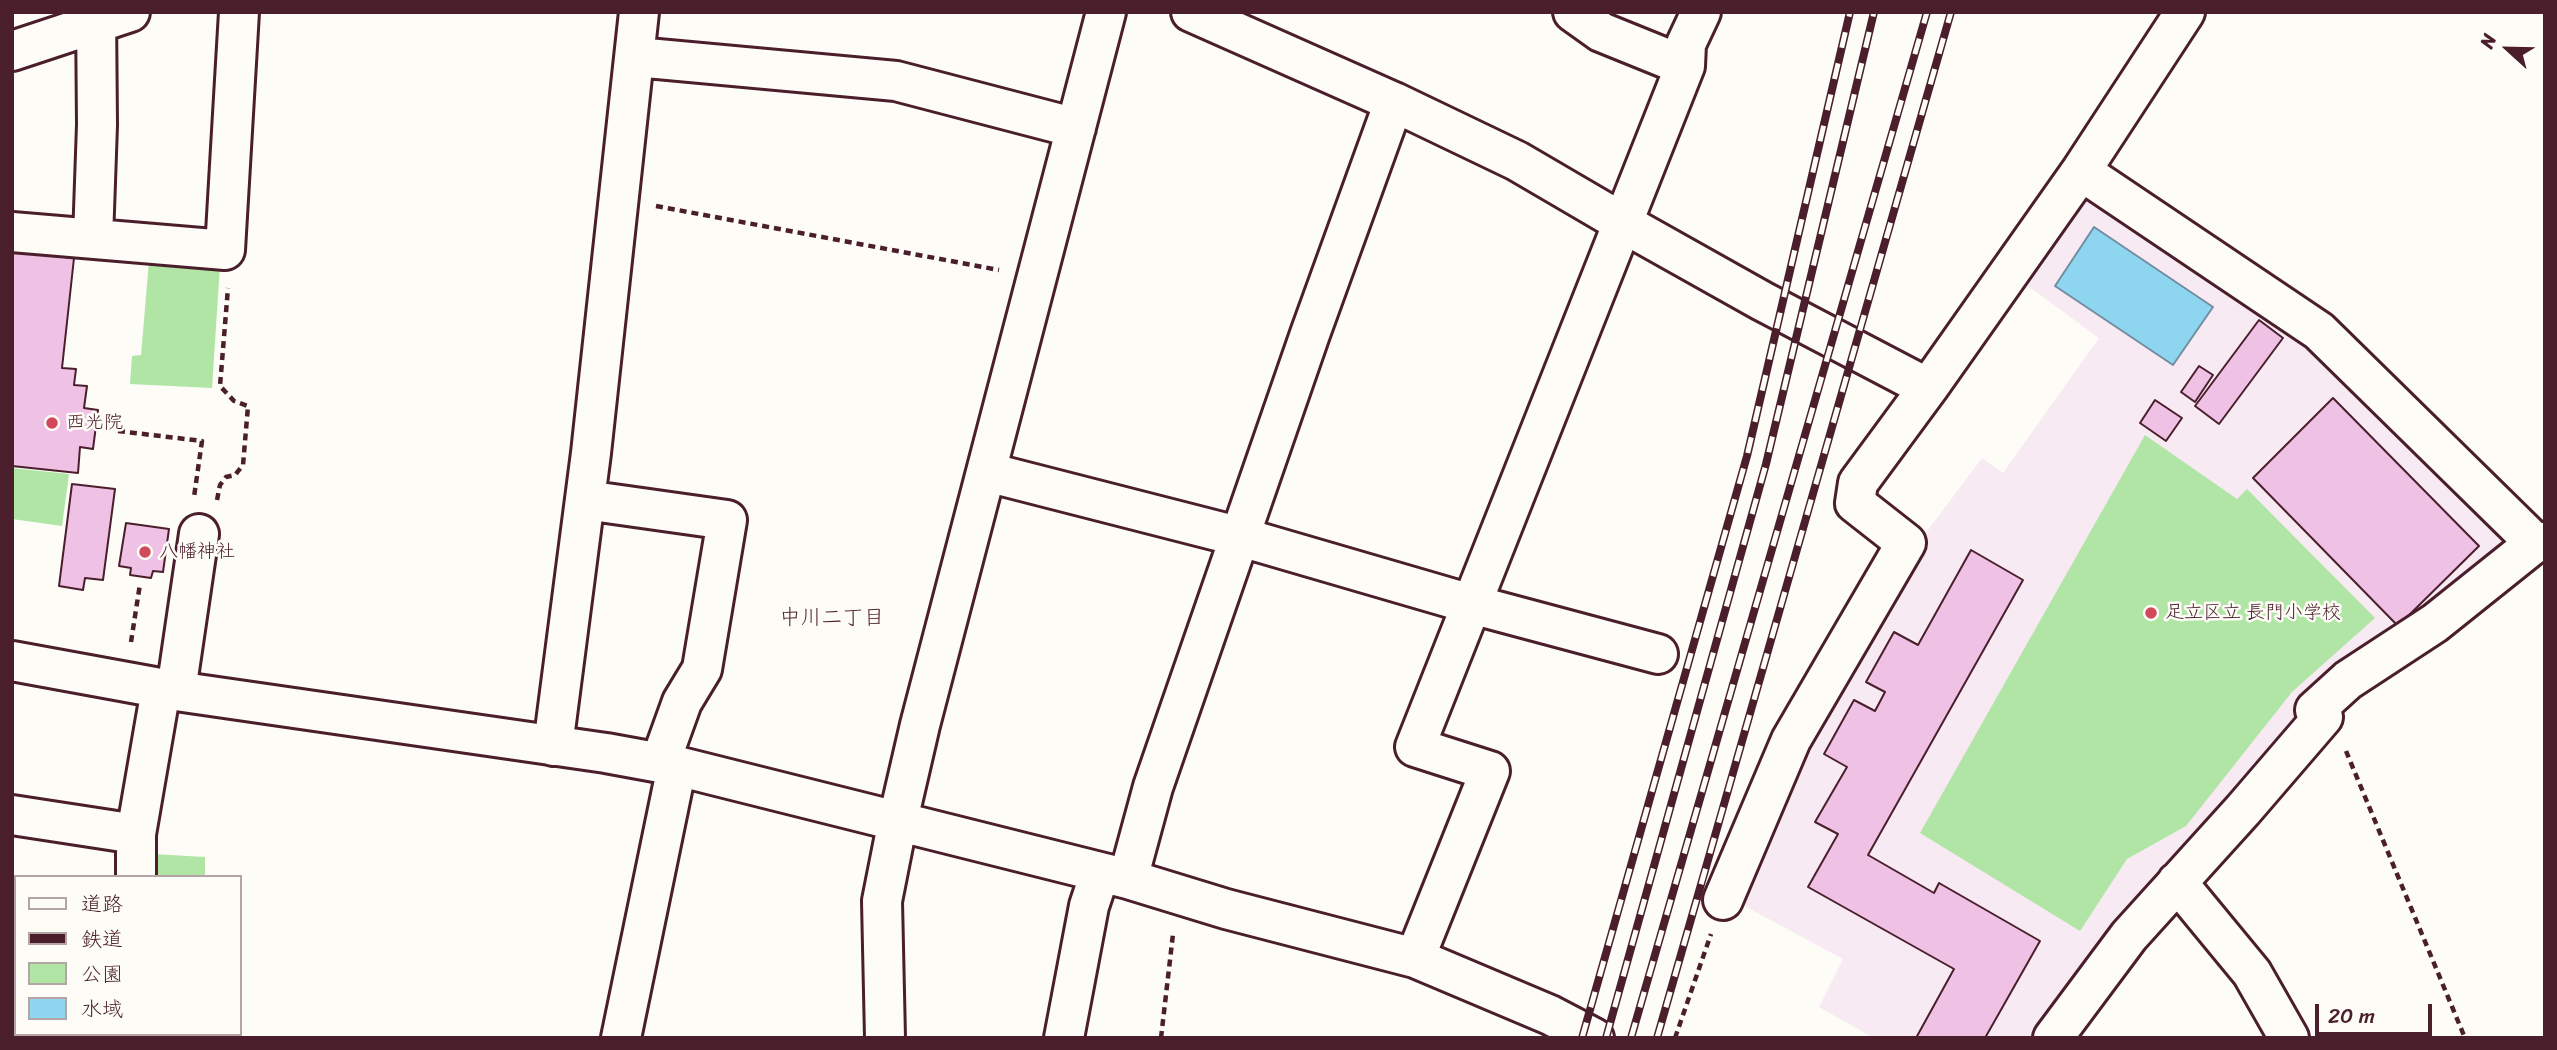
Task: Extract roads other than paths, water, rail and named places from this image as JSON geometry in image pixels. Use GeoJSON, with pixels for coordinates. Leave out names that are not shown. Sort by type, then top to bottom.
{"type":"FeatureCollection","features":[{"type":"Feature","properties":{"kind":"street"},"geometry":{"type":"LineString","coordinates":[[12,232],[225,250],[239,12]]}},
{"type":"Feature","properties":{"kind":"street"},"geometry":{"type":"LineString","coordinates":[[553,746],[585,500],[639,12]]}},
{"type":"Feature","properties":{"kind":"street"},"geometry":{"type":"LineString","coordinates":[[885,1038],[882,901],[898,820],[920,725],[1106,12]]}},
{"type":"Feature","properties":{"kind":"street"},"geometry":{"type":"LineString","coordinates":[[1191,12],[1394,102],[1517,161],[1762,301],[1928,388]]}},
{"type":"Feature","properties":{"kind":"street"},"geometry":{"type":"LineString","coordinates":[[1573,12],[1601,32],[1685,66]]}},
{"type":"Feature","properties":{"kind":"street"},"geometry":{"type":"LineString","coordinates":[[1415,958],[1490,771],[1415,747],[1685,66],[1686,44],[1701,12]]}},
{"type":"Feature","properties":{"kind":"street"},"geometry":{"type":"LineString","coordinates":[[1723,900],[1791,740],[1906,543],[1854,503],[1858,483],[2081,172],[2185,12]]}},
{"type":"Feature","properties":{"kind":"street"},"geometry":{"type":"LineString","coordinates":[[12,51],[108,16],[97,125],[93,239]]}},
{"type":"Feature","properties":{"kind":"street"},"geometry":{"type":"LineString","coordinates":[[636,57],[896,81],[1076,128]]}},
{"type":"Feature","properties":{"kind":"street"},"geometry":{"type":"LineString","coordinates":[[1064,1038],[1088,906],[1114,876],[1153,787],[1310,334],[1394,102]]}},
{"type":"Feature","properties":{"kind":"street"},"geometry":{"type":"LineString","coordinates":[[2053,1038],[2129,936],[2323,717],[2315,710],[2348,680],[2435,623],[2542,542],[2319,331],[2081,172]]}},
{"type":"Feature","properties":{"kind":"street"},"geometry":{"type":"LineString","coordinates":[[987,472],[1241,537],[1471,604],[1658,654]]}},
{"type":"Feature","properties":{"kind":"street"},"geometry":{"type":"LineString","coordinates":[[585,500],[727,520],[702,669],[682,702],[669,765],[621,1038]]}},
{"type":"Feature","properties":{"kind":"street"},"geometry":{"type":"LineString","coordinates":[[136,875],[136,834],[169,690],[199,534]]}},
{"type":"Feature","properties":{"kind":"street"},"geometry":{"type":"LineString","coordinates":[[12,661],[169,690],[669,765],[898,820],[1415,958],[1550,1015],[1594,1038]]}},
{"type":"Feature","properties":{"kind":"street"},"geometry":{"type":"LineString","coordinates":[[12,815],[136,834]]}},
{"type":"Feature","properties":{"kind":"street"},"geometry":{"type":"LineString","coordinates":[[2177,882],[2252,973],[2289,1038]]}},
{"type":"Feature","properties":{"kind":"water"},"geometry":{"type":"Polygon","coordinates":[[[2094,227],[2213,307],[2173,365],[2055,286],[2094,227]]]}},
{"type":"Feature","properties":{"kind":"railway"},"geometry":{"type":"LineString","coordinates":[[1582,1038],[1747,456],[1850,12]]}},
{"type":"Feature","properties":{"kind":"railway"},"geometry":{"type":"LineString","coordinates":[[1606,1038],[1766,464],[1874,12]]}},
{"type":"Feature","properties":{"kind":"railway"},"geometry":{"type":"LineString","coordinates":[[1631,1038],[1927,12]]}},
{"type":"Feature","properties":{"kind":"railway"},"geometry":{"type":"LineString","coordinates":[[1657,1038],[1951,12]]}},
{"type":"Feature","properties":{"kind":"place","name":"西光院"},"geometry":{"type":"Point","coordinates":[52,423]}},
{"type":"Feature","properties":{"kind":"place","name":"八幡神社"},"geometry":{"type":"Point","coordinates":[145,552]}},
{"type":"Feature","properties":{"kind":"place","name":"足立区立 長門小学校"},"geometry":{"type":"Point","coordinates":[2151,613]}},
{"type":"Feature","properties":{"kind":"district","name":"中川二丁目"},"geometry":{"type":"Point","coordinates":[832,619]}}]}
